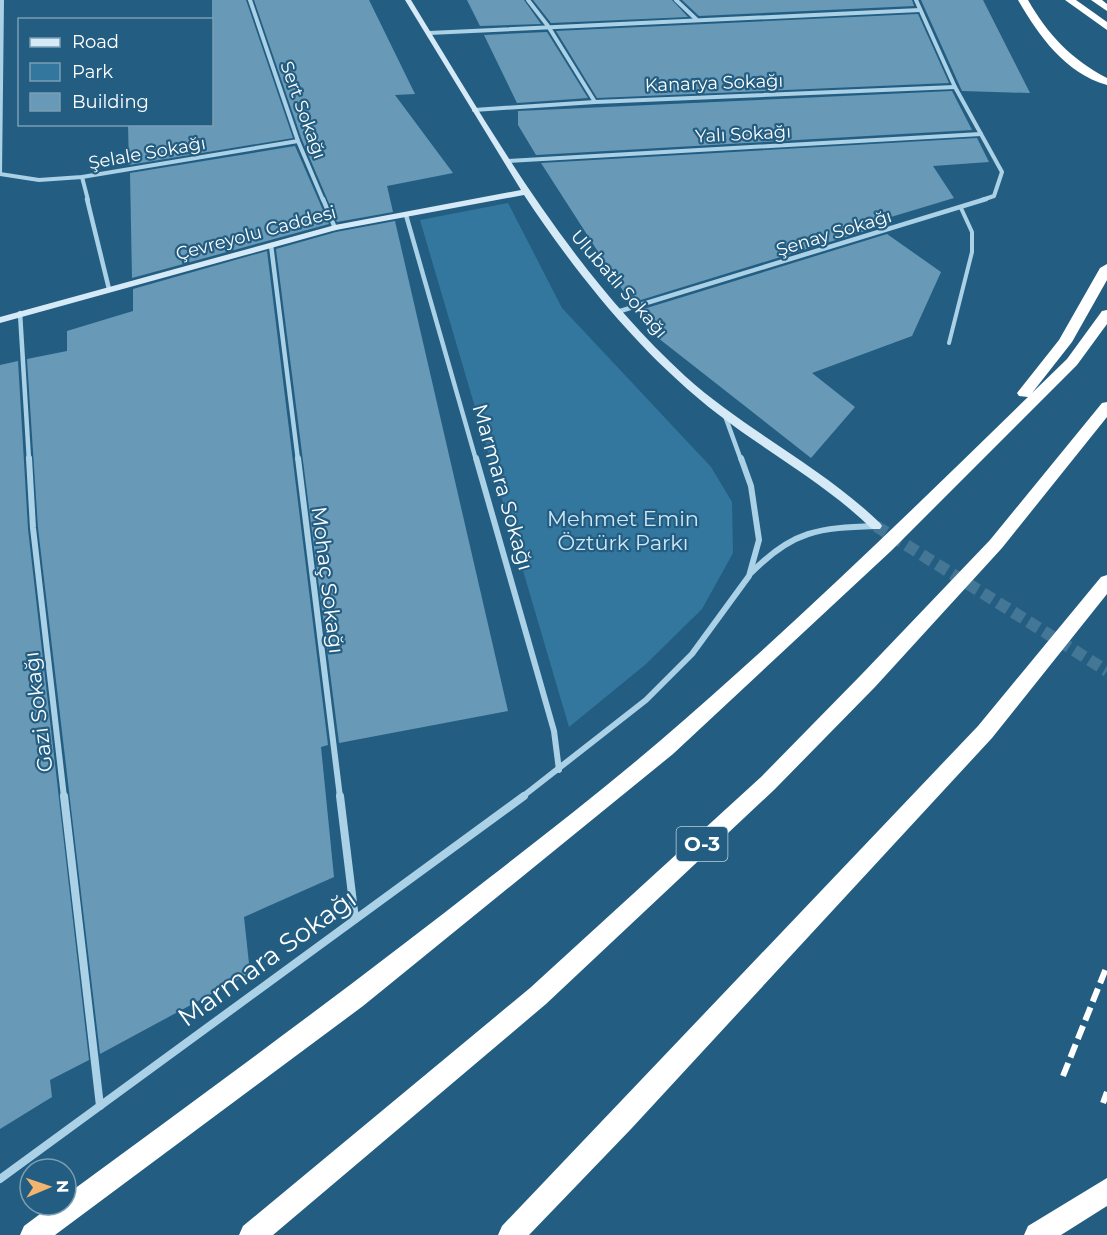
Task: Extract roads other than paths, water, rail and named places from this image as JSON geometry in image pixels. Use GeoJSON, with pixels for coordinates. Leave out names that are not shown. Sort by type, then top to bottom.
{"type":"FeatureCollection","features":[{"type":"Feature","properties":{"kind":"highway"},"geometry":{"type":"LineString","coordinates":[[1023,0],[1048,41],[1065,58],[1107,82]]}},
{"type":"Feature","properties":{"kind":"highway"},"geometry":{"type":"LineString","coordinates":[[1071,0],[1107,27]]}},
{"type":"Feature","properties":{"kind":"highway"},"geometry":{"type":"LineString","coordinates":[[1096,0],[1107,8]]}},
{"type":"Feature","properties":{"kind":"highway"},"geometry":{"type":"LineString","coordinates":[[956,474],[1065,342],[1107,268]]}},
{"type":"Feature","properties":{"kind":"highway"},"geometry":{"type":"LineString","coordinates":[[33,1235],[355,998],[666,748],[793,634],[885,547],[956,474],[1072,362],[1107,314]]}},
{"type":"Feature","properties":{"kind":"highway","name":"O-3"},"geometry":{"type":"LineString","coordinates":[[252,1235],[538,996],[768,783],[868,681],[996,544],[1107,407]]}},
{"type":"Feature","properties":{"kind":"highway"},"geometry":{"type":"LineString","coordinates":[[511,1235],[630,1112],[985,732],[1107,582]]}},
{"type":"Feature","properties":{"kind":"highway"},"geometry":{"type":"LineString","coordinates":[[1037,1235],[1107,1191]]}},
{"type":"Feature","properties":{"kind":"main road","name":"Ulubatlı Sokağı"},"geometry":{"type":"LineString","coordinates":[[408,0],[525,192],[571,260],[617,312],[646,343],[723,413],[798,461],[859,508],[876,526]]}},
{"type":"Feature","properties":{"kind":"main road","name":"Çevreyolu Caddesi"},"geometry":{"type":"LineString","coordinates":[[0,320],[335,228],[525,192]]}},
{"type":"Feature","properties":{"kind":"street"},"geometry":{"type":"LineString","coordinates":[[0,174],[2,0]]}},
{"type":"Feature","properties":{"kind":"street","name":"Sert Sokağı"},"geometry":{"type":"LineString","coordinates":[[250,0],[298,141],[335,228]]}},
{"type":"Feature","properties":{"kind":"street"},"geometry":{"type":"LineString","coordinates":[[528,0],[548,26],[595,102]]}},
{"type":"Feature","properties":{"kind":"street"},"geometry":{"type":"LineString","coordinates":[[676,0],[696,19]]}},
{"type":"Feature","properties":{"kind":"street","name":"Şenay Sokağı"},"geometry":{"type":"LineString","coordinates":[[617,312],[961,208],[994,195],[1002,172],[956,87],[916,0]]}},
{"type":"Feature","properties":{"kind":"street"},"geometry":{"type":"LineString","coordinates":[[429,33],[920,10]]}},
{"type":"Feature","properties":{"kind":"street","name":"Kanarya Sokağı"},"geometry":{"type":"LineString","coordinates":[[474,110],[595,102],[956,87]]}},
{"type":"Feature","properties":{"kind":"street","name":"Yalı Sokağı"},"geometry":{"type":"LineString","coordinates":[[506,161],[981,134]]}},
{"type":"Feature","properties":{"kind":"street","name":"Şelale Sokağı"},"geometry":{"type":"LineString","coordinates":[[0,174],[39,180],[82,177],[298,141]]}},
{"type":"Feature","properties":{"kind":"street"},"geometry":{"type":"LineString","coordinates":[[82,177],[109,289]]}},
{"type":"Feature","properties":{"kind":"street","name":"Marmara Sokağı"},"geometry":{"type":"LineString","coordinates":[[406,215],[554,731],[559,770]]}},
{"type":"Feature","properties":{"kind":"street","name":"Mohaç Sokağı"},"geometry":{"type":"LineString","coordinates":[[271,245],[355,919]]}},
{"type":"Feature","properties":{"kind":"street","name":"Gazi Sokağı"},"geometry":{"type":"LineString","coordinates":[[20,314],[33,528],[100,1106]]}},
{"type":"Feature","properties":{"kind":"street","name":"Marmara Sokağı"},"geometry":{"type":"LineString","coordinates":[[0,1179],[559,770],[646,700],[692,654],[749,576],[759,540],[751,486],[723,413]]}},
{"type":"Feature","properties":{"kind":"street"},"geometry":{"type":"LineString","coordinates":[[749,576],[782,543],[810,532],[876,526]]}},
{"type":"Feature","properties":{"kind":"lane"},"geometry":{"type":"LineString","coordinates":[[949,343],[972,252],[972,232],[961,208]]}},
{"type":"Feature","properties":{"kind":"tunnel"},"geometry":{"type":"LineString","coordinates":[[876,526],[1107,671]]}},
{"type":"Feature","properties":{"kind":"railway"},"geometry":{"type":"LineString","coordinates":[[1063,1076],[1107,966]]}},
{"type":"Feature","properties":{"kind":"railway"},"geometry":{"type":"LineString","coordinates":[[1103,1103],[1107,1092]]}},
{"type":"Feature","properties":{"kind":"park label","name":"Mehmet Emin Öztürk Parkı"},"geometry":{"type":"Point","coordinates":[623,530]}}]}
